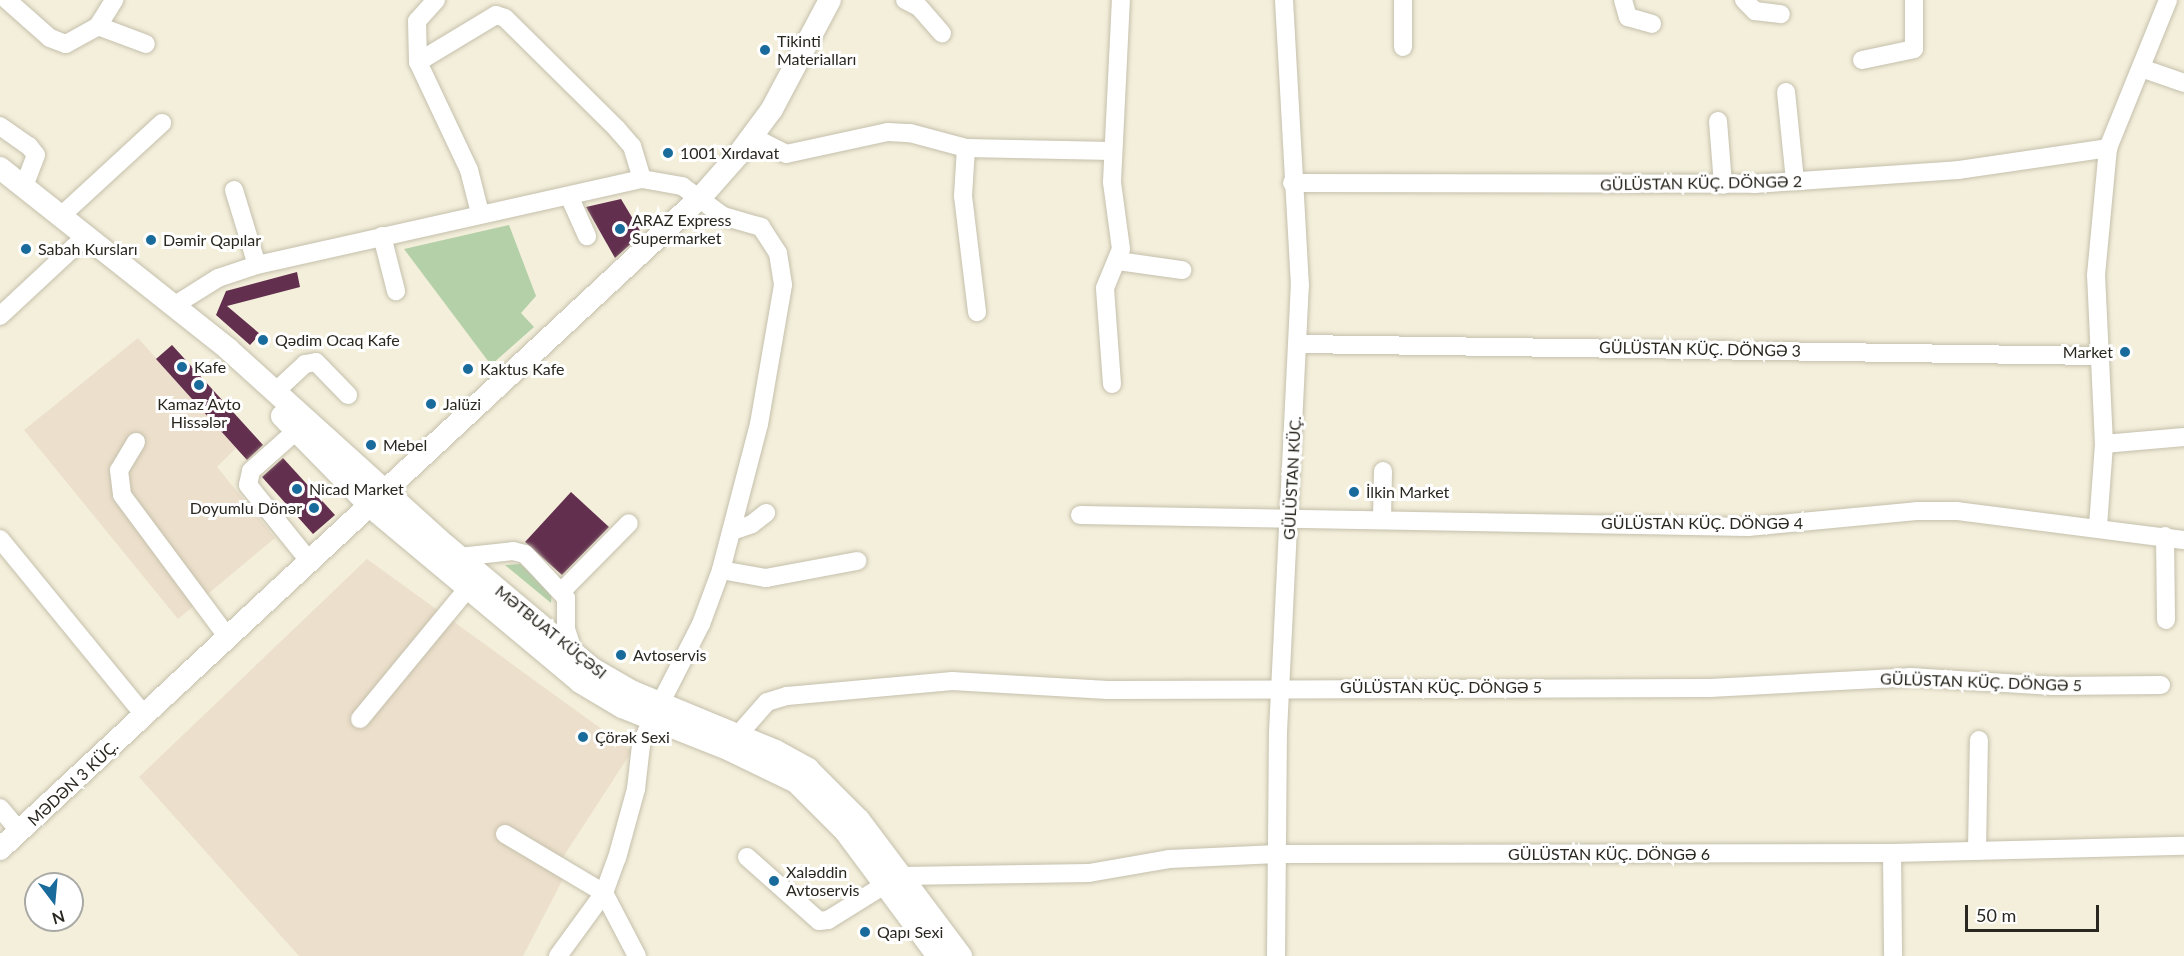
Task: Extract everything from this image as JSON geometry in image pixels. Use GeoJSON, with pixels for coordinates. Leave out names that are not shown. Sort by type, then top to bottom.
{"type":"FeatureCollection","features":[{"type":"Feature","properties":{"kind":"main road","name":"MƏDƏN 3 KÜÇ."},"geometry":{"type":"LineString","coordinates":[[0,849],[379,500],[701,197],[753,137],[796,68],[830,0]]}},
{"type":"Feature","properties":{"kind":"main road","name":"MƏTBUAT KÜÇƏSI"},"geometry":{"type":"LineString","coordinates":[[0,168],[175,305],[275,392],[467,589],[580,682],[622,707],[656,711],[738,735],[808,769],[833,791],[893,880],[939,956]]}},
{"type":"Feature","properties":{"kind":"main road","name":"MƏTBUAT KÜÇƏSI"},"geometry":{"type":"LineString","coordinates":[[175,305],[296,431],[379,500],[459,557],[574,654],[656,711],[796,782],[820,803],[961,956]]}},
{"type":"Feature","properties":{"kind":"street"},"geometry":{"type":"LineString","coordinates":[[7,0],[50,38],[66,44],[98,26],[114,0]]}},
{"type":"Feature","properties":{"kind":"street"},"geometry":{"type":"LineString","coordinates":[[436,0],[417,21],[418,62],[469,170],[480,213]]}},
{"type":"Feature","properties":{"kind":"street"},"geometry":{"type":"LineString","coordinates":[[905,0],[919,7],[942,33]]}},
{"type":"Feature","properties":{"kind":"street"},"geometry":{"type":"LineString","coordinates":[[1112,384],[1105,288],[1118,261],[1120,237],[1112,182],[1116,0]]}},
{"type":"Feature","properties":{"kind":"street","name":"GÜLÜSTAN KÜÇ."},"geometry":{"type":"LineString","coordinates":[[1276,956],[1281,688],[1300,286],[1292,183],[1284,0]]}},
{"type":"Feature","properties":{"kind":"street"},"geometry":{"type":"LineString","coordinates":[[1403,47],[1404,0]]}},
{"type":"Feature","properties":{"kind":"street"},"geometry":{"type":"LineString","coordinates":[[1623,0],[1628,17],[1652,24]]}},
{"type":"Feature","properties":{"kind":"street"},"geometry":{"type":"LineString","coordinates":[[1744,0],[1755,11],[1781,14]]}},
{"type":"Feature","properties":{"kind":"street"},"geometry":{"type":"LineString","coordinates":[[1862,60],[1914,50],[1914,0]]}},
{"type":"Feature","properties":{"kind":"street"},"geometry":{"type":"LineString","coordinates":[[2098,526],[2104,444],[2096,275],[2108,148],[2168,0]]}},
{"type":"Feature","properties":{"kind":"street"},"geometry":{"type":"LineString","coordinates":[[418,62],[496,15],[505,18],[632,146],[642,178]]}},
{"type":"Feature","properties":{"kind":"street"},"geometry":{"type":"LineString","coordinates":[[98,26],[146,44]]}},
{"type":"Feature","properties":{"kind":"street"},"geometry":{"type":"LineString","coordinates":[[2141,68],[2184,83]]}},
{"type":"Feature","properties":{"kind":"street"},"geometry":{"type":"LineString","coordinates":[[1786,92],[1795,182]]}},
{"type":"Feature","properties":{"kind":"street"},"geometry":{"type":"LineString","coordinates":[[1718,120],[1723,185]]}},
{"type":"Feature","properties":{"kind":"street"},"geometry":{"type":"LineString","coordinates":[[62,215],[162,123]]}},
{"type":"Feature","properties":{"kind":"street"},"geometry":{"type":"LineString","coordinates":[[0,126],[36,155],[24,186]]}},
{"type":"Feature","properties":{"kind":"street"},"geometry":{"type":"LineString","coordinates":[[753,137],[786,154],[888,132],[910,133],[966,148],[1112,152]]}},
{"type":"Feature","properties":{"kind":"street"},"geometry":{"type":"LineString","coordinates":[[966,148],[963,196],[977,312]]}},
{"type":"Feature","properties":{"kind":"street","name":"GÜLÜSTAN KÜÇ. DÖNGƏ 2"},"geometry":{"type":"LineString","coordinates":[[1292,183],[1723,185],[1795,182],[1958,170],[2108,148]]}},
{"type":"Feature","properties":{"kind":"street"},"geometry":{"type":"LineString","coordinates":[[175,305],[218,278],[257,265],[480,213],[570,198],[642,178],[682,186],[701,197],[723,216],[761,227],[769,234],[783,273],[780,310],[759,424],[721,570],[701,624],[641,745],[636,789],[617,858],[604,893],[558,956]]}},
{"type":"Feature","properties":{"kind":"street"},"geometry":{"type":"LineString","coordinates":[[234,190],[257,265]]}},
{"type":"Feature","properties":{"kind":"street"},"geometry":{"type":"LineString","coordinates":[[570,198],[587,236]]}},
{"type":"Feature","properties":{"kind":"street"},"geometry":{"type":"LineString","coordinates":[[0,316],[87,235]]}},
{"type":"Feature","properties":{"kind":"street"},"geometry":{"type":"LineString","coordinates":[[382,236],[396,291]]}},
{"type":"Feature","properties":{"kind":"street"},"geometry":{"type":"LineString","coordinates":[[1118,261],[1182,270]]}},
{"type":"Feature","properties":{"kind":"street","name":"GÜLÜSTAN KÜÇ. DÖNGƏ 3"},"geometry":{"type":"LineString","coordinates":[[1299,344],[2100,356]]}},
{"type":"Feature","properties":{"kind":"street"},"geometry":{"type":"LineString","coordinates":[[275,392],[305,364],[316,363],[348,395]]}},
{"type":"Feature","properties":{"kind":"street"},"geometry":{"type":"LineString","coordinates":[[296,431],[251,471],[248,485],[311,563]]}},
{"type":"Feature","properties":{"kind":"street"},"geometry":{"type":"LineString","coordinates":[[2104,444],[2184,437]]}},
{"type":"Feature","properties":{"kind":"street"},"geometry":{"type":"LineString","coordinates":[[136,442],[119,470],[122,495],[229,639]]}},
{"type":"Feature","properties":{"kind":"street"},"geometry":{"type":"LineString","coordinates":[[1382,519],[1383,471]]}},
{"type":"Feature","properties":{"kind":"street","name":"GÜLÜSTAN KÜÇ. DÖNGƏ 4"},"geometry":{"type":"LineString","coordinates":[[1080,515],[1748,526],[1916,511],[1957,511],[2098,526],[2184,540]]}},
{"type":"Feature","properties":{"kind":"street"},"geometry":{"type":"LineString","coordinates":[[732,531],[752,524],[766,513]]}},
{"type":"Feature","properties":{"kind":"street"},"geometry":{"type":"LineString","coordinates":[[562,591],[629,523]]}},
{"type":"Feature","properties":{"kind":"street"},"geometry":{"type":"LineString","coordinates":[[2165,536],[2166,620]]}},
{"type":"Feature","properties":{"kind":"street"},"geometry":{"type":"LineString","coordinates":[[0,538],[145,716]]}},
{"type":"Feature","properties":{"kind":"street"},"geometry":{"type":"LineString","coordinates":[[459,557],[513,551],[525,554],[562,591],[574,654]]}},
{"type":"Feature","properties":{"kind":"street"},"geometry":{"type":"LineString","coordinates":[[721,570],[766,578],[857,561]]}},
{"type":"Feature","properties":{"kind":"street"},"geometry":{"type":"LineString","coordinates":[[360,719],[467,589]]}},
{"type":"Feature","properties":{"kind":"street","name":"GÜLÜSTAN KÜÇ. DÖNGƏ 5"},"geometry":{"type":"LineString","coordinates":[[738,735],[766,702],[787,696],[952,681],[1108,690],[1710,688],[1910,677],[2053,686],[2162,685]]}},
{"type":"Feature","properties":{"kind":"street"},"geometry":{"type":"LineString","coordinates":[[1977,850],[1979,740]]}},
{"type":"Feature","properties":{"kind":"street"},"geometry":{"type":"LineString","coordinates":[[0,808],[20,832]]}},
{"type":"Feature","properties":{"kind":"street"},"geometry":{"type":"LineString","coordinates":[[505,834],[604,893],[637,956]]}},
{"type":"Feature","properties":{"kind":"street","name":"GÜLÜSTAN KÜÇ. DÖNGƏ 6"},"geometry":{"type":"LineString","coordinates":[[893,880],[1035,871],[1089,873],[1169,859],[1277,854],[1892,853],[2184,846]]}},
{"type":"Feature","properties":{"kind":"street"},"geometry":{"type":"LineString","coordinates":[[1892,853],[1893,956]]}},
{"type":"Feature","properties":{"kind":"street"},"geometry":{"type":"LineString","coordinates":[[747,857],[819,921],[828,920],[893,880]]}},
{"type":"Feature","properties":{"kind":"shaded area"},"geometry":{"type":"Polygon","coordinates":[[[138,338],[236,448],[217,467],[275,538],[178,619],[24,430],[138,338]]]}},
{"type":"Feature","properties":{"kind":"shaded area"},"geometry":{"type":"Polygon","coordinates":[[[367,559],[632,751],[554,871],[564,877],[523,956],[299,956],[139,777],[367,559]]]}},
{"type":"Feature","properties":{"kind":"green space"},"geometry":{"type":"Polygon","coordinates":[[[509,225],[536,296],[521,313],[534,327],[491,365],[404,249],[509,225]]]}},
{"type":"Feature","properties":{"kind":"green space"},"geometry":{"type":"Polygon","coordinates":[[[520,564],[552,590],[551,603],[505,565],[520,564]]]}},
{"type":"Feature","properties":{"kind":"building"},"geometry":{"type":"Polygon","coordinates":[[[621,199],[642,234],[615,258],[586,207],[621,199]]]}},
{"type":"Feature","properties":{"kind":"building"},"geometry":{"type":"Polygon","coordinates":[[[297,272],[300,287],[227,306],[260,334],[250,345],[216,315],[226,291],[297,272]]]}},
{"type":"Feature","properties":{"kind":"building"},"geometry":{"type":"Polygon","coordinates":[[[172,345],[263,445],[247,460],[156,359],[172,345]]]}},
{"type":"Feature","properties":{"kind":"building"},"geometry":{"type":"Polygon","coordinates":[[[283,458],[335,515],[313,534],[262,477],[283,458]]]}},
{"type":"Feature","properties":{"kind":"building"},"geometry":{"type":"Polygon","coordinates":[[[571,492],[609,527],[562,575],[525,542],[571,492]]]}},
{"type":"Feature","properties":{"kind":"place","name":"Tikinti Materialları"},"geometry":{"type":"Point","coordinates":[765,50]}},
{"type":"Feature","properties":{"kind":"place","name":"1001 Xırdavat"},"geometry":{"type":"Point","coordinates":[668,153]}},
{"type":"Feature","properties":{"kind":"place","name":"ARAZ Express Supermarket"},"geometry":{"type":"Point","coordinates":[620,229]}},
{"type":"Feature","properties":{"kind":"place","name":"Dəmir Qapılar"},"geometry":{"type":"Point","coordinates":[151,240]}},
{"type":"Feature","properties":{"kind":"place","name":"Sabah Kursları"},"geometry":{"type":"Point","coordinates":[26,249]}},
{"type":"Feature","properties":{"kind":"place","name":"Qədim Ocaq Kafe"},"geometry":{"type":"Point","coordinates":[263,340]}},
{"type":"Feature","properties":{"kind":"place","name":"Market"},"geometry":{"type":"Point","coordinates":[2125,352]}},
{"type":"Feature","properties":{"kind":"place","name":"Kafe"},"geometry":{"type":"Point","coordinates":[182,367]}},
{"type":"Feature","properties":{"kind":"place","name":"Kaktus Kafe"},"geometry":{"type":"Point","coordinates":[468,369]}},
{"type":"Feature","properties":{"kind":"place","name":"Kamaz Avto Hissələr"},"geometry":{"type":"Point","coordinates":[199,385]}},
{"type":"Feature","properties":{"kind":"place","name":"Jalüzi"},"geometry":{"type":"Point","coordinates":[431,404]}},
{"type":"Feature","properties":{"kind":"place","name":"Mebel"},"geometry":{"type":"Point","coordinates":[371,445]}},
{"type":"Feature","properties":{"kind":"place","name":"Nicad Market"},"geometry":{"type":"Point","coordinates":[297,489]}},
{"type":"Feature","properties":{"kind":"place","name":"İlkin Market"},"geometry":{"type":"Point","coordinates":[1354,492]}},
{"type":"Feature","properties":{"kind":"place","name":"Doyumlu Dönər"},"geometry":{"type":"Point","coordinates":[314,508]}},
{"type":"Feature","properties":{"kind":"place","name":"Avtoservis"},"geometry":{"type":"Point","coordinates":[621,655]}},
{"type":"Feature","properties":{"kind":"place","name":"Çörək Sexi"},"geometry":{"type":"Point","coordinates":[583,737]}},
{"type":"Feature","properties":{"kind":"place","name":"Xaləddin Avtoservis"},"geometry":{"type":"Point","coordinates":[774,881]}},
{"type":"Feature","properties":{"kind":"place","name":"Qapı Sexi"},"geometry":{"type":"Point","coordinates":[865,932]}}]}
